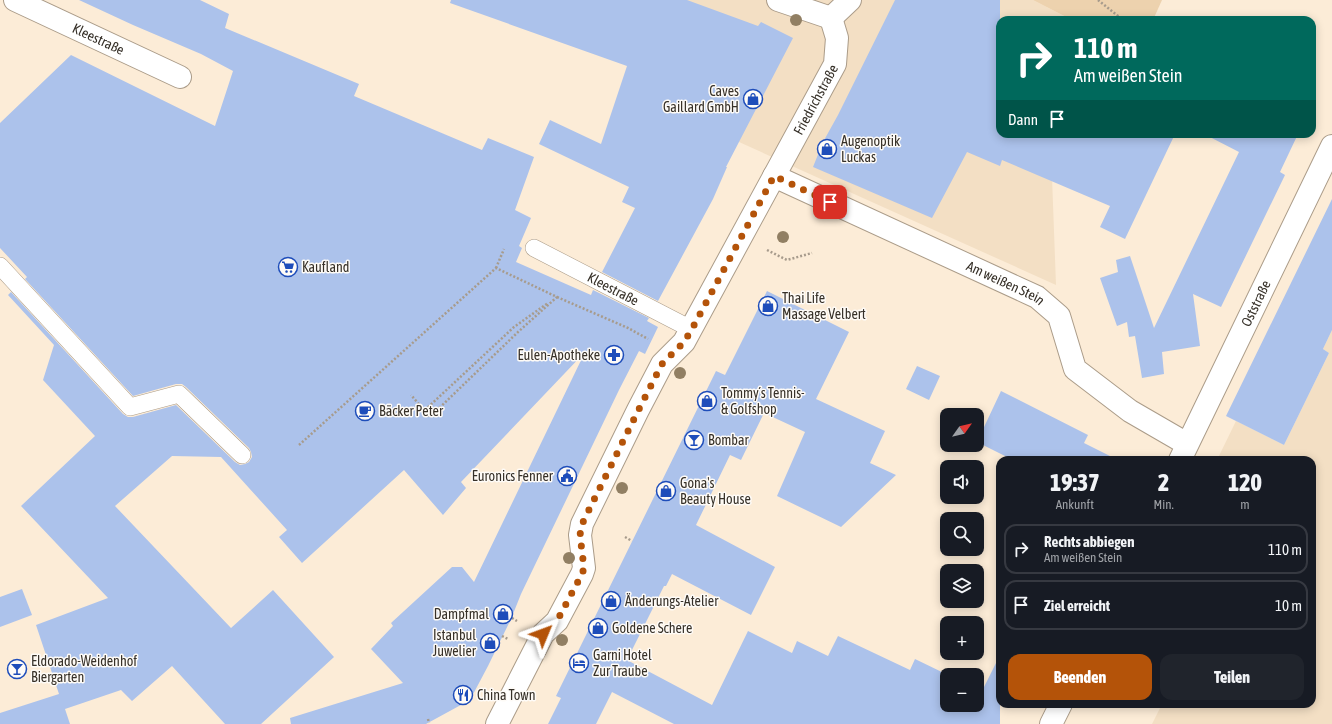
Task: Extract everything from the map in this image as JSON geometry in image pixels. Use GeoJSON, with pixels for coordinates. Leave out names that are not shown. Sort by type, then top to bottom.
{"type":"FeatureCollection","features":[{"type":"Feature","properties":{"kind":"street","name":"Kleestraße"},"geometry":{"type":"LineString","coordinates":[[15,0],[180,78]]}},
{"type":"Feature","properties":{"kind":"street"},"geometry":{"type":"LineString","coordinates":[[778,0],[831,18],[850,0]]}},
{"type":"Feature","properties":{"kind":"street","name":"Friedrichstraße"},"geometry":{"type":"LineString","coordinates":[[752,218],[835,64],[837,38],[831,18]]}},
{"type":"Feature","properties":{"kind":"street","name":"Oststraße"},"geometry":{"type":"LineString","coordinates":[[1184,452],[1332,146]]}},
{"type":"Feature","properties":{"kind":"street","name":"Friedrichstraße"},"geometry":{"type":"LineString","coordinates":[[497,724],[543,634],[557,621],[582,574],[584,568],[580,535],[582,524],[612,462],[662,364],[684,342],[692,329],[785,156]]}},
{"type":"Feature","properties":{"kind":"street","name":"Am weißen Stein"},"geometry":{"type":"LineString","coordinates":[[774,176],[1037,296],[1059,316],[1075,369],[1184,452]]}},
{"type":"Feature","properties":{"kind":"street"},"geometry":{"type":"LineString","coordinates":[[1051,724],[1059,708]]}},
{"type":"Feature","properties":{"kind":"lane","name":"Kleestraße"},"geometry":{"type":"LineString","coordinates":[[534,248],[692,329]]}},
{"type":"Feature","properties":{"kind":"lane"},"geometry":{"type":"LineString","coordinates":[[0,266],[130,407],[179,394],[242,455]]}},
{"type":"Feature","properties":{"kind":"path"},"geometry":{"type":"LineString","coordinates":[[1098,0],[1117,16]]}},
{"type":"Feature","properties":{"kind":"path"},"geometry":{"type":"LineString","coordinates":[[299,445],[496,268],[504,249]]}},
{"type":"Feature","properties":{"kind":"path"},"geometry":{"type":"LineString","coordinates":[[767,250],[787,260],[812,253]]}},
{"type":"Feature","properties":{"kind":"path"},"geometry":{"type":"LineString","coordinates":[[496,268],[628,328],[652,342]]}},
{"type":"Feature","properties":{"kind":"path"},"geometry":{"type":"LineString","coordinates":[[425,410],[514,327],[557,297]]}},
{"type":"Feature","properties":{"kind":"path"},"geometry":{"type":"LineString","coordinates":[[411,394],[430,417],[518,332],[557,297]]}},
{"type":"Feature","properties":{"kind":"path"},"geometry":{"type":"LineString","coordinates":[[625,537],[632,542]]}},
{"type":"Feature","properties":{"kind":"path"},"geometry":{"type":"LineString","coordinates":[[512,618],[517,621]]}},
{"type":"Feature","properties":{"kind":"path"},"geometry":{"type":"LineString","coordinates":[[502,636],[508,639]]}},
{"type":"Feature","properties":{"kind":"path"},"geometry":{"type":"LineString","coordinates":[[428,719],[429,723]]}},
{"type":"Feature","properties":{"kind":"shaded area"},"geometry":{"type":"Polygon","coordinates":[[[673,0],[1033,0],[1064,16],[996,16],[996,138],[1013,138],[1051,150],[1056,285],[668,110],[673,0]]]}},
{"type":"Feature","properties":{"kind":"shaded area"},"geometry":{"type":"Polygon","coordinates":[[[1033,0],[1162,0],[1155,16],[1064,16],[1033,0]]]}},
{"type":"Feature","properties":{"kind":"shaded area"},"geometry":{"type":"Polygon","coordinates":[[[1332,330],[1332,724],[1152,724],[1160,708],[1316,708],[1316,456],[1219,456],[1236,421],[1284,445],[1329,353],[1323,349],[1332,330]]]}},
{"type":"Feature","properties":{"kind":"building"},"geometry":{"type":"Polygon","coordinates":[[[79,0],[200,0],[229,14],[225,28],[359,84],[354,96],[482,150],[488,138],[534,157],[515,210],[531,218],[519,246],[522,248],[516,262],[591,295],[593,290],[649,318],[647,321],[658,327],[645,354],[639,351],[619,390],[521,594],[511,619],[470,700],[426,724],[291,724],[290,718],[403,683],[371,649],[393,626],[391,623],[452,567],[462,567],[474,582],[585,352],[461,482],[466,488],[443,515],[404,470],[302,563],[279,537],[287,530],[221,457],[172,456],[115,506],[231,628],[273,590],[334,657],[261,724],[225,724],[172,666],[132,701],[121,690],[65,709],[70,724],[0,724],[0,713],[59,694],[36,625],[108,598],[21,506],[95,436],[43,380],[54,345],[8,295],[11,292],[123,414],[128,417],[133,417],[176,405],[235,462],[240,465],[245,464],[249,462],[252,457],[249,448],[182,384],[176,384],[133,396],[25,279],[27,277],[0,248],[0,123],[71,55],[215,126],[233,71],[201,54],[79,0]]]}},
{"type":"Feature","properties":{"kind":"building"},"geometry":{"type":"Polygon","coordinates":[[[451,0],[687,0],[758,26],[761,22],[793,38],[726,167],[713,199],[658,301],[602,272],[635,208],[622,202],[629,187],[539,144],[550,120],[601,144],[627,66],[450,3],[451,0]]]}},
{"type":"Feature","properties":{"kind":"building"},"geometry":{"type":"Polygon","coordinates":[[[895,0],[1000,0],[1000,16],[996,16],[996,138],[1173,138],[1125,239],[1100,227],[1110,206],[1002,160],[1000,166],[967,152],[932,218],[813,167],[823,142],[895,0]]]}},
{"type":"Feature","properties":{"kind":"building"},"geometry":{"type":"Polygon","coordinates":[[[1212,138],[1296,138],[1280,172],[1285,175],[1221,307],[1193,294],[1200,346],[1162,352],[1164,374],[1142,378],[1135,336],[1129,337],[1127,322],[1117,326],[1100,278],[1118,272],[1116,260],[1130,256],[1154,328],[1239,152],[1212,138]]]}},
{"type":"Feature","properties":{"kind":"building"},"geometry":{"type":"Polygon","coordinates":[[[1332,199],[1332,330],[1323,349],[1329,353],[1284,445],[1226,416],[1332,199]]]}},
{"type":"Feature","properties":{"kind":"building"},"geometry":{"type":"Polygon","coordinates":[[[767,291],[849,332],[816,399],[885,431],[870,463],[896,475],[841,527],[777,496],[805,432],[764,413],[741,460],[730,455],[696,525],[775,567],[751,615],[672,574],[666,586],[664,586],[627,660],[712,705],[748,631],[792,653],[797,641],[828,656],[838,636],[910,670],[915,659],[940,671],[940,712],[984,712],[984,687],[996,663],[996,708],[1000,708],[1000,724],[674,724],[612,692],[596,724],[548,724],[561,698],[556,696],[716,371],[725,375],[767,291]]]}},
{"type":"Feature","properties":{"kind":"building"},"geometry":{"type":"Polygon","coordinates":[[[917,366],[940,376],[929,400],[906,389],[917,366]]]}},
{"type":"Feature","properties":{"kind":"building"},"geometry":{"type":"Polygon","coordinates":[[[1001,391],[1088,435],[1084,443],[1110,456],[1005,456],[984,446],[984,427],[1001,391]]]}},
{"type":"Feature","properties":{"kind":"building"},"geometry":{"type":"Polygon","coordinates":[[[22,589],[32,615],[0,627],[0,597],[22,589]]]}},
{"type":"Feature","properties":{"kind":"place","name":"Caves Gaillard GmbH"},"geometry":{"type":"Point","coordinates":[753,99]}},
{"type":"Feature","properties":{"kind":"place","name":"Augenoptik Luckas"},"geometry":{"type":"Point","coordinates":[827,149]}},
{"type":"Feature","properties":{"kind":"place","name":"Kaufland"},"geometry":{"type":"Point","coordinates":[288,267]}},
{"type":"Feature","properties":{"kind":"place","name":"Thai Life Massage Velbert"},"geometry":{"type":"Point","coordinates":[768,306]}},
{"type":"Feature","properties":{"kind":"place","name":"Eulen-Apotheke"},"geometry":{"type":"Point","coordinates":[614,355]}},
{"type":"Feature","properties":{"kind":"place","name":"Tommy´s Tennis- & Golfshop"},"geometry":{"type":"Point","coordinates":[707,401]}},
{"type":"Feature","properties":{"kind":"place","name":"Bäcker Peter"},"geometry":{"type":"Point","coordinates":[365,411]}},
{"type":"Feature","properties":{"kind":"place","name":"Bombar"},"geometry":{"type":"Point","coordinates":[694,440]}},
{"type":"Feature","properties":{"kind":"place","name":"Euronics Fenner"},"geometry":{"type":"Point","coordinates":[567,476]}},
{"type":"Feature","properties":{"kind":"place","name":"Gona's Beauty House"},"geometry":{"type":"Point","coordinates":[666,491]}},
{"type":"Feature","properties":{"kind":"place","name":"Änderungs-Atelier"},"geometry":{"type":"Point","coordinates":[611,601]}},
{"type":"Feature","properties":{"kind":"place","name":"Dampfmal"},"geometry":{"type":"Point","coordinates":[503,614]}},
{"type":"Feature","properties":{"kind":"place","name":"Goldene Schere"},"geometry":{"type":"Point","coordinates":[598,628]}},
{"type":"Feature","properties":{"kind":"place","name":"Istanbul Juwelier"},"geometry":{"type":"Point","coordinates":[490,643]}},
{"type":"Feature","properties":{"kind":"place","name":"Garni Hotel Zur Traube"},"geometry":{"type":"Point","coordinates":[579,663]}},
{"type":"Feature","properties":{"kind":"place","name":"Eldorado-Weidenhof Biergarten"},"geometry":{"type":"Point","coordinates":[17,669]}},
{"type":"Feature","properties":{"kind":"place","name":"China Town"},"geometry":{"type":"Point","coordinates":[463,695]}},
{"type":"Feature","properties":{"kind":"route"},"geometry":{"type":"LineString","coordinates":[[543,634],[557,621],[582,574],[584,568],[580,535],[582,524],[636,415],[662,364],[684,342],[692,329],[774,176],[830,202]]}}]}
